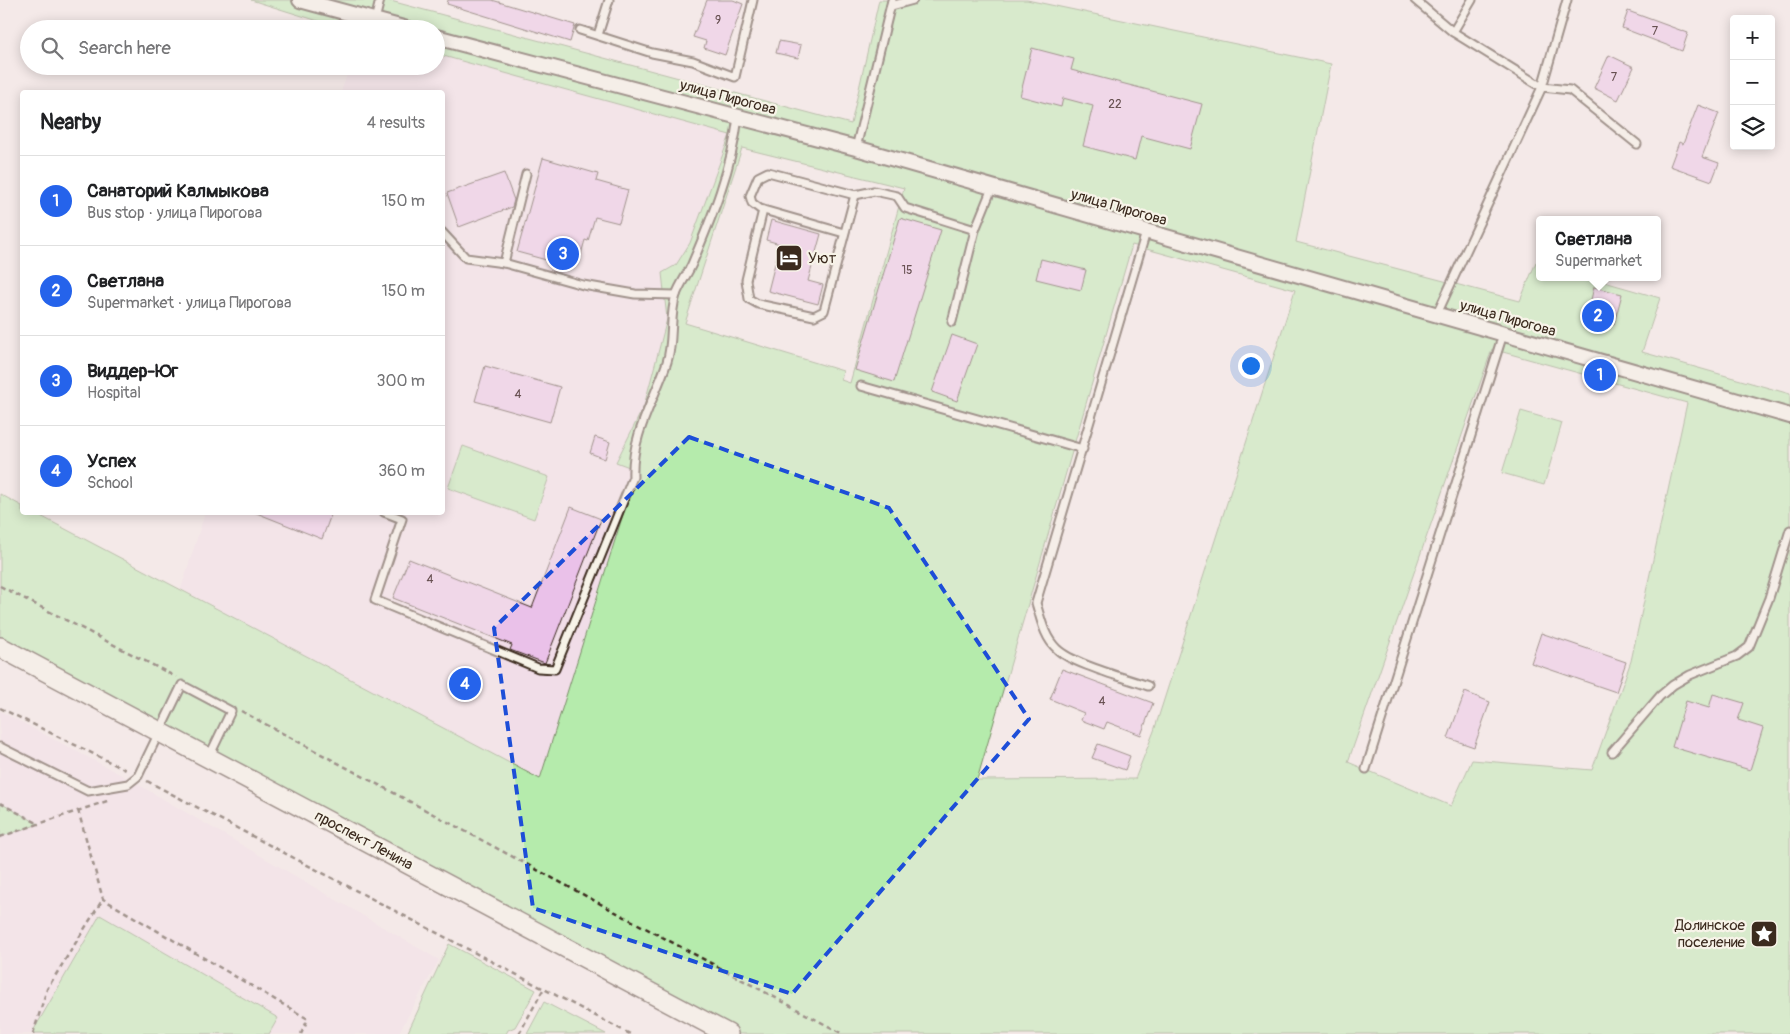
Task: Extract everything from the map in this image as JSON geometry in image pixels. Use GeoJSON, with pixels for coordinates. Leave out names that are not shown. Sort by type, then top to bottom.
{"type":"FeatureCollection","features":[{"type":"Feature","properties":{"kind":"main road","name":"проспект Ленина"},"geometry":{"type":"LineString","coordinates":[[0,647],[728,1034]]}},
{"type":"Feature","properties":{"kind":"street"},"geometry":{"type":"LineString","coordinates":[[300,0],[375,20]]}},
{"type":"Feature","properties":{"kind":"street","name":"улица Пирогова"},"geometry":{"type":"LineString","coordinates":[[445,39],[856,148],[1790,416]]}},
{"type":"Feature","properties":{"kind":"lane"},"geometry":{"type":"LineString","coordinates":[[375,20],[380,0]]}},
{"type":"Feature","properties":{"kind":"lane"},"geometry":{"type":"LineString","coordinates":[[598,35],[609,0]]}},
{"type":"Feature","properties":{"kind":"lane"},"geometry":{"type":"LineString","coordinates":[[580,30],[652,53],[693,61],[735,77],[754,0]]}},
{"type":"Feature","properties":{"kind":"lane"},"geometry":{"type":"LineString","coordinates":[[856,148],[892,3],[913,0]]}},
{"type":"Feature","properties":{"kind":"lane"},"geometry":{"type":"LineString","coordinates":[[1415,0],[1453,32],[1542,87],[1570,90],[1638,144]]}},
{"type":"Feature","properties":{"kind":"lane"},"geometry":{"type":"LineString","coordinates":[[1453,32],[1472,0]]}},
{"type":"Feature","properties":{"kind":"lane"},"geometry":{"type":"LineString","coordinates":[[1437,314],[1542,87],[1567,0]]}},
{"type":"Feature","properties":{"kind":"lane"},"geometry":{"type":"LineString","coordinates":[[392,515],[402,519],[375,600],[538,668],[555,669],[633,477],[632,459],[638,434],[667,360],[676,295],[691,266],[720,193],[735,145],[738,116]]}},
{"type":"Feature","properties":{"kind":"lane"},"geometry":{"type":"LineString","coordinates":[[844,233],[763,210],[752,203],[750,196],[758,177],[768,172],[855,195],[874,191],[897,196],[904,208],[975,230]]}},
{"type":"Feature","properties":{"kind":"lane"},"geometry":{"type":"LineString","coordinates":[[504,263],[526,174]]}},
{"type":"Feature","properties":{"kind":"lane"},"geometry":{"type":"LineString","coordinates":[[952,322],[975,230],[992,188]]}},
{"type":"Feature","properties":{"kind":"lane"},"geometry":{"type":"LineString","coordinates":[[763,210],[746,280],[749,299],[758,304],[807,316],[819,316],[824,311],[855,195]]}},
{"type":"Feature","properties":{"kind":"lane"},"geometry":{"type":"LineString","coordinates":[[1146,232],[1036,603],[1045,633],[1057,649],[1069,657],[1148,686]]}},
{"type":"Feature","properties":{"kind":"lane"},"geometry":{"type":"LineString","coordinates":[[445,235],[466,258],[504,263],[583,286],[635,294],[676,295]]}},
{"type":"Feature","properties":{"kind":"lane"},"geometry":{"type":"LineString","coordinates":[[1366,769],[1502,334]]}},
{"type":"Feature","properties":{"kind":"lane"},"geometry":{"type":"LineString","coordinates":[[861,386],[1083,449]]}},
{"type":"Feature","properties":{"kind":"lane"},"geometry":{"type":"LineString","coordinates":[[1612,752],[1660,696],[1673,685],[1690,675],[1737,656],[1749,647],[1769,598],[1790,530]]}},
{"type":"Feature","properties":{"kind":"lane"},"geometry":{"type":"LineString","coordinates":[[0,747],[88,790],[128,784],[138,776],[182,685],[231,712],[209,757]]}},
{"type":"Feature","properties":{"kind":"path"},"geometry":{"type":"LineString","coordinates":[[0,586],[180,680]]}},
{"type":"Feature","properties":{"kind":"path"},"geometry":{"type":"LineString","coordinates":[[0,708],[138,776],[630,1034]]}},
{"type":"Feature","properties":{"kind":"path"},"geometry":{"type":"LineString","coordinates":[[240,711],[843,1034]]}},
{"type":"Feature","properties":{"kind":"path"},"geometry":{"type":"LineString","coordinates":[[0,837],[116,798]]}},
{"type":"Feature","properties":{"kind":"path"},"geometry":{"type":"LineString","coordinates":[[0,803],[39,824]]}},
{"type":"Feature","properties":{"kind":"path"},"geometry":{"type":"LineString","coordinates":[[78,810],[103,899],[308,1019],[301,1034]]}},
{"type":"Feature","properties":{"kind":"path"},"geometry":{"type":"LineString","coordinates":[[34,1034],[47,989],[103,899]]}},
{"type":"Feature","properties":{"kind":"path"},"geometry":{"type":"LineString","coordinates":[[519,1034],[544,988]]}},
{"type":"Feature","properties":{"kind":"highlighted area"},"geometry":{"type":"Polygon","coordinates":[[[689,437],[889,508],[1029,719],[792,994],[533,908],[494,628],[689,437]]]}},
{"type":"Feature","properties":{"kind":"shaded area"},"geometry":{"type":"Polygon","coordinates":[[[445,56],[730,135],[690,243],[676,265],[662,273],[667,319],[644,406],[616,462],[637,469],[540,779],[181,589],[204,515],[445,515],[445,90],[342,90],[347,75],[445,75],[445,56]]]}},
{"type":"Feature","properties":{"kind":"shaded area"},"geometry":{"type":"Polygon","coordinates":[[[0,711],[127,778],[439,960],[398,1034],[0,1034],[0,711]]]}},
{"type":"Feature","properties":{"kind":"green space"},"geometry":{"type":"Polygon","coordinates":[[[251,0],[387,0],[851,124],[879,0],[1027,0],[1331,64],[1296,242],[1520,301],[1536,262],[1536,281],[1601,281],[1660,298],[1642,352],[1790,394],[1790,1034],[728,1034],[0,647],[0,494],[20,505],[20,515],[39,515],[540,779],[637,470],[616,462],[644,406],[667,319],[662,273],[676,265],[690,243],[730,135],[445,56],[445,20],[315,20],[251,0]],[[742,148],[685,323],[843,371],[841,380],[850,383],[904,188],[742,148]],[[1132,245],[977,780],[1135,779],[1154,731],[1295,290],[1132,245]],[[1492,349],[1348,762],[1451,806],[1472,760],[1592,770],[1631,661],[1687,403],[1492,349]]]}},
{"type":"Feature","properties":{"kind":"green space"},"geometry":{"type":"Polygon","coordinates":[[[1521,411],[1562,423],[1544,485],[1502,473],[1521,411]]]}},
{"type":"Feature","properties":{"kind":"green space"},"geometry":{"type":"Polygon","coordinates":[[[463,446],[549,477],[534,519],[448,488],[463,446]]]}},
{"type":"Feature","properties":{"kind":"green space"},"geometry":{"type":"Polygon","coordinates":[[[0,803],[39,824],[0,837],[0,803]]]}},
{"type":"Feature","properties":{"kind":"green space"},"geometry":{"type":"Polygon","coordinates":[[[100,915],[278,1018],[269,1034],[32,1033],[100,915]]]}},
{"type":"Feature","properties":{"kind":"green space"},"geometry":{"type":"Polygon","coordinates":[[[449,944],[536,990],[515,1027],[508,1030],[506,1034],[407,1034],[449,944]]]}},
{"type":"Feature","properties":{"kind":"green space"},"geometry":{"type":"Polygon","coordinates":[[[544,1002],[606,1034],[527,1034],[544,1002]]]}},
{"type":"Feature","properties":{"kind":"building"},"geometry":{"type":"Polygon","coordinates":[[[448,0],[492,0],[575,25],[570,42],[447,4],[448,0]]]}},
{"type":"Feature","properties":{"kind":"building"},"geometry":{"type":"Polygon","coordinates":[[[707,0],[733,0],[743,4],[725,55],[704,48],[706,41],[693,37],[707,0]]]}},
{"type":"Feature","properties":{"kind":"building"},"geometry":{"type":"Polygon","coordinates":[[[1628,11],[1688,33],[1682,51],[1622,28],[1628,11]]]}},
{"type":"Feature","properties":{"kind":"building"},"geometry":{"type":"Polygon","coordinates":[[[779,41],[801,45],[798,58],[776,53],[779,41]]]}},
{"type":"Feature","properties":{"kind":"building"},"geometry":{"type":"Polygon","coordinates":[[[1032,48],[1074,59],[1071,70],[1202,104],[1190,149],[1141,136],[1135,160],[1083,146],[1093,106],[1063,98],[1061,107],[1020,96],[1032,48]]]}},
{"type":"Feature","properties":{"kind":"building"},"geometry":{"type":"Polygon","coordinates":[[[1609,55],[1634,67],[1618,100],[1594,88],[1609,55]]]}},
{"type":"Feature","properties":{"kind":"building"},"geometry":{"type":"Polygon","coordinates":[[[1698,105],[1719,113],[1702,157],[1719,163],[1712,181],[1670,166],[1679,142],[1683,144],[1698,105]]]}},
{"type":"Feature","properties":{"kind":"building"},"geometry":{"type":"Polygon","coordinates":[[[543,158],[598,174],[596,181],[628,190],[619,223],[595,217],[588,241],[585,240],[578,265],[573,264],[572,267],[517,252],[543,158]]]}},
{"type":"Feature","properties":{"kind":"building"},"geometry":{"type":"Polygon","coordinates":[[[504,173],[514,200],[512,207],[459,227],[447,193],[504,173]]]}},
{"type":"Feature","properties":{"kind":"building"},"geometry":{"type":"Polygon","coordinates":[[[900,218],[941,230],[894,382],[855,370],[900,218]]]}},
{"type":"Feature","properties":{"kind":"building"},"geometry":{"type":"Polygon","coordinates":[[[771,220],[821,234],[808,281],[823,285],[818,304],[768,291],[780,244],[766,240],[771,220]]]}},
{"type":"Feature","properties":{"kind":"building"},"geometry":{"type":"Polygon","coordinates":[[[1041,259],[1086,270],[1081,290],[1036,279],[1041,259]]]}},
{"type":"Feature","properties":{"kind":"building"},"geometry":{"type":"Polygon","coordinates":[[[1594,287],[1622,294],[1614,324],[1587,317],[1594,287]]]}},
{"type":"Feature","properties":{"kind":"building"},"geometry":{"type":"Polygon","coordinates":[[[952,335],[977,344],[957,401],[932,392],[952,335]]]}},
{"type":"Feature","properties":{"kind":"building"},"geometry":{"type":"Polygon","coordinates":[[[485,366],[560,387],[550,422],[475,401],[485,366]]]}},
{"type":"Feature","properties":{"kind":"building"},"geometry":{"type":"Polygon","coordinates":[[[595,437],[610,442],[605,459],[590,453],[595,437]]]}},
{"type":"Feature","properties":{"kind":"building"},"geometry":{"type":"Polygon","coordinates":[[[571,507],[601,519],[545,663],[510,650],[512,645],[393,598],[409,559],[532,608],[571,507]]]}},
{"type":"Feature","properties":{"kind":"building"},"geometry":{"type":"Polygon","coordinates":[[[262,515],[331,515],[322,539],[262,515]]]}},
{"type":"Feature","properties":{"kind":"building"},"geometry":{"type":"Polygon","coordinates":[[[1541,633],[1626,662],[1616,692],[1531,663],[1541,633]]]}},
{"type":"Feature","properties":{"kind":"building"},"geometry":{"type":"Polygon","coordinates":[[[1062,669],[1153,703],[1141,735],[1107,722],[1104,729],[1081,720],[1084,713],[1050,699],[1062,669]]]}},
{"type":"Feature","properties":{"kind":"building"},"geometry":{"type":"Polygon","coordinates":[[[1465,692],[1490,702],[1474,747],[1448,738],[1465,692]]]}},
{"type":"Feature","properties":{"kind":"building"},"geometry":{"type":"Polygon","coordinates":[[[1713,694],[1744,703],[1738,720],[1763,728],[1750,770],[1672,747],[1686,701],[1709,708],[1713,694]]]}},
{"type":"Feature","properties":{"kind":"building"},"geometry":{"type":"Polygon","coordinates":[[[1098,744],[1130,756],[1125,770],[1092,758],[1098,744]]]}},
{"type":"Feature","properties":{"kind":"place","name":"Виддер-Юг"},"geometry":{"type":"Point","coordinates":[563,254]}},
{"type":"Feature","properties":{"kind":"place","name":"Уют"},"geometry":{"type":"Point","coordinates":[789,258]}},
{"type":"Feature","properties":{"kind":"place","name":"Светлана"},"geometry":{"type":"Point","coordinates":[1598,316]}},
{"type":"Feature","properties":{"kind":"place","name":"Санаторий Калмыкова"},"geometry":{"type":"Point","coordinates":[1600,375]}},
{"type":"Feature","properties":{"kind":"place","name":"Успех"},"geometry":{"type":"Point","coordinates":[465,684]}},
{"type":"Feature","properties":{"kind":"place","name":"Долинское поселение"},"geometry":{"type":"Point","coordinates":[1764,934]}}]}
